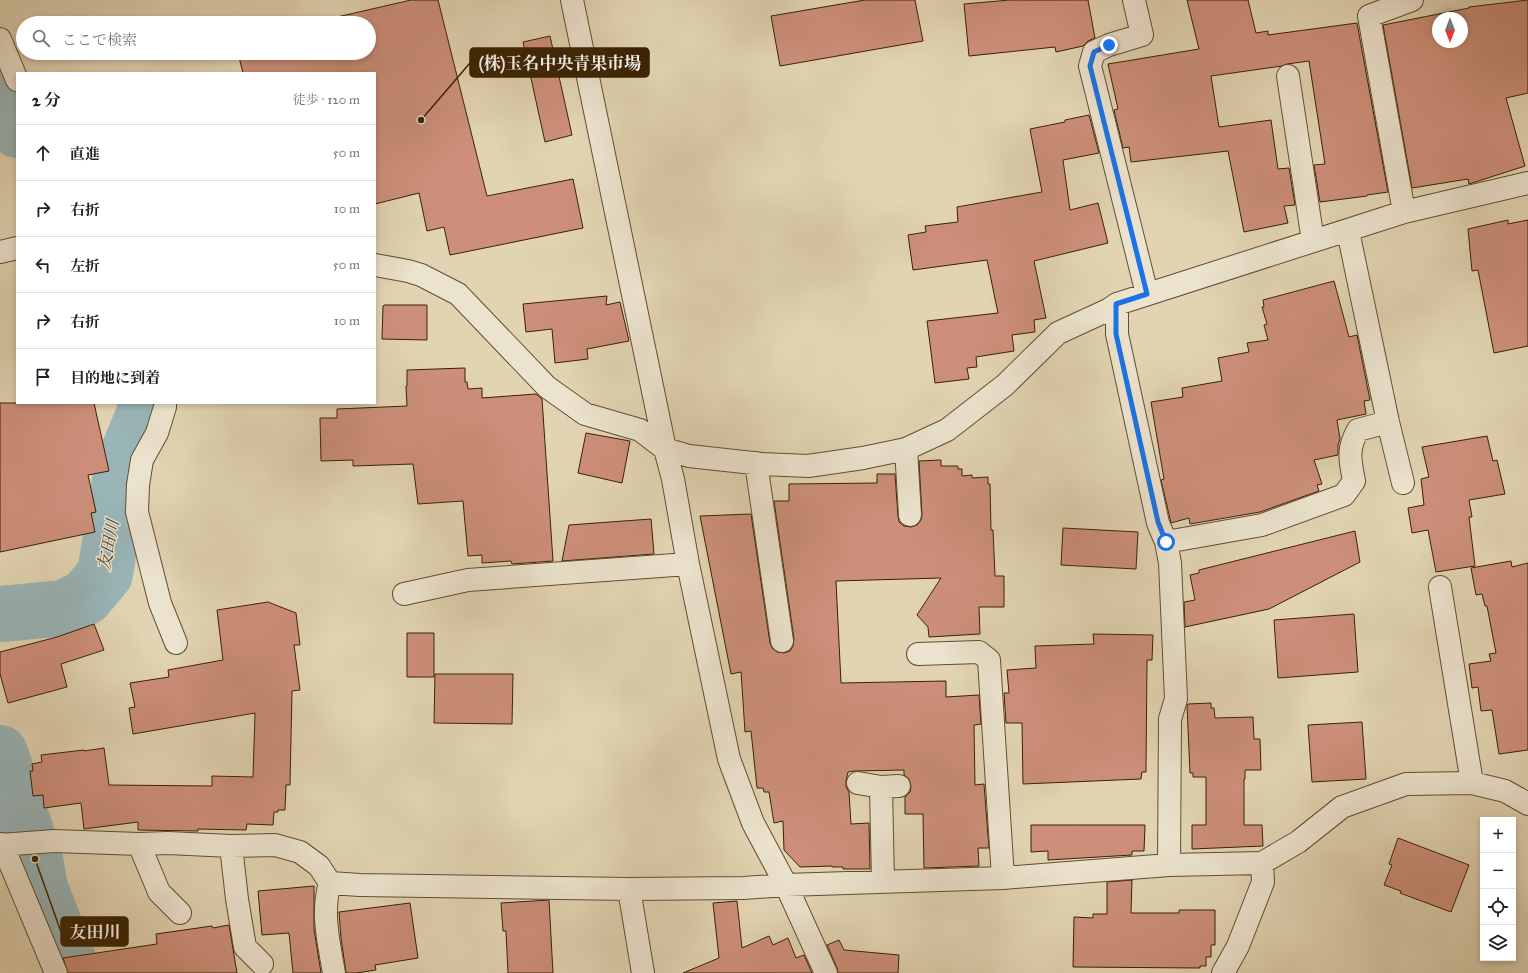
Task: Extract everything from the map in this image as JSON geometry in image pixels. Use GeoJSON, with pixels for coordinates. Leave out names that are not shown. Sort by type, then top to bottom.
{"type":"FeatureCollection","features":[{"type":"Feature","properties":{"kind":"street"},"geometry":{"type":"LineString","coordinates":[[572,0],[665,448],[673,478],[688,564],[729,759],[753,823],[786,885],[826,973]]}},
{"type":"Feature","properties":{"kind":"street"},"geometry":{"type":"LineString","coordinates":[[1134,0],[1142,35],[1109,45],[1094,52],[1090,66],[1147,294]]}},
{"type":"Feature","properties":{"kind":"street"},"geometry":{"type":"LineString","coordinates":[[1404,212],[1369,16],[1412,0]]}},
{"type":"Feature","properties":{"kind":"street"},"geometry":{"type":"LineString","coordinates":[[0,39],[16,78]]}},
{"type":"Feature","properties":{"kind":"street"},"geometry":{"type":"LineString","coordinates":[[1288,76],[1313,241]]}},
{"type":"Feature","properties":{"kind":"street"},"geometry":{"type":"LineString","coordinates":[[376,265],[421,275],[458,294],[547,387],[585,414],[640,430],[665,448],[689,456],[756,463],[808,466],[863,458],[906,448],[947,430],[1005,385],[1058,333],[1108,310],[1116,304],[1404,212],[1528,183]]}},
{"type":"Feature","properties":{"kind":"street"},"geometry":{"type":"LineString","coordinates":[[1348,231],[1388,422],[1403,483]]}},
{"type":"Feature","properties":{"kind":"street"},"geometry":{"type":"LineString","coordinates":[[0,252],[16,248]]}},
{"type":"Feature","properties":{"kind":"street"},"geometry":{"type":"LineString","coordinates":[[1116,304],[1116,334],[1158,522],[1166,542],[1170,563],[1176,699],[1170,719],[1169,865]]}},
{"type":"Feature","properties":{"kind":"street"},"geometry":{"type":"LineString","coordinates":[[165,404],[157,434],[142,460],[138,485],[137,512],[160,603],[176,643]]}},
{"type":"Feature","properties":{"kind":"street"},"geometry":{"type":"LineString","coordinates":[[1166,542],[1262,525],[1344,495],[1354,481],[1350,458],[1352,441],[1358,430],[1388,422]]}},
{"type":"Feature","properties":{"kind":"street"},"geometry":{"type":"LineString","coordinates":[[906,448],[910,515]]}},
{"type":"Feature","properties":{"kind":"street"},"geometry":{"type":"LineString","coordinates":[[756,463],[782,641]]}},
{"type":"Feature","properties":{"kind":"street"},"geometry":{"type":"LineString","coordinates":[[404,594],[468,580],[688,564]]}},
{"type":"Feature","properties":{"kind":"street"},"geometry":{"type":"LineString","coordinates":[[1440,587],[1472,783]]}},
{"type":"Feature","properties":{"kind":"street"},"geometry":{"type":"LineString","coordinates":[[918,654],[979,652],[989,660],[1003,878]]}},
{"type":"Feature","properties":{"kind":"street"},"geometry":{"type":"LineString","coordinates":[[858,783],[890,786],[884,882]]}},
{"type":"Feature","properties":{"kind":"street"},"geometry":{"type":"LineString","coordinates":[[330,883],[360,885],[629,890],[744,888],[786,885],[1003,878],[1169,865],[1262,863],[1298,842],[1342,807],[1406,784],[1472,783],[1504,791],[1528,804]]}},
{"type":"Feature","properties":{"kind":"street"},"geometry":{"type":"LineString","coordinates":[[56,973],[5,844],[54,841],[139,844],[168,843],[231,846],[275,846],[300,852],[319,866],[330,883],[327,894],[327,929],[334,973]]}},
{"type":"Feature","properties":{"kind":"street"},"geometry":{"type":"LineString","coordinates":[[139,844],[159,892],[180,913]]}},
{"type":"Feature","properties":{"kind":"street"},"geometry":{"type":"LineString","coordinates":[[231,846],[237,899],[245,947],[262,964]]}},
{"type":"Feature","properties":{"kind":"street"},"geometry":{"type":"LineString","coordinates":[[1223,973],[1238,946],[1263,882],[1262,863]]}},
{"type":"Feature","properties":{"kind":"street"},"geometry":{"type":"LineString","coordinates":[[629,890],[643,973]]}},
{"type":"Feature","properties":{"kind":"building"},"geometry":{"type":"Polygon","coordinates":[[[411,0],[438,0],[487,196],[573,179],[583,228],[450,255],[444,227],[427,231],[419,193],[376,204],[376,72],[243,72],[240,60],[376,60],[376,16],[341,16],[411,0]]]}},
{"type":"Feature","properties":{"kind":"building"},"geometry":{"type":"Polygon","coordinates":[[[865,0],[915,0],[923,41],[780,66],[771,16],[865,0]]]}},
{"type":"Feature","properties":{"kind":"building"},"geometry":{"type":"Polygon","coordinates":[[[1010,0],[1088,0],[1095,38],[1088,41],[1083,46],[1056,52],[1055,47],[969,56],[964,4],[1010,0]]]}},
{"type":"Feature","properties":{"kind":"building"},"geometry":{"type":"Polygon","coordinates":[[[1187,0],[1248,0],[1256,33],[1268,31],[1268,35],[1357,23],[1388,192],[1320,202],[1314,165],[1325,164],[1309,61],[1211,76],[1219,127],[1271,120],[1278,169],[1289,168],[1295,205],[1284,206],[1288,223],[1244,232],[1228,151],[1131,162],[1129,147],[1123,148],[1114,110],[1118,109],[1108,64],[1199,49],[1187,0]]]}},
{"type":"Feature","properties":{"kind":"building"},"geometry":{"type":"Polygon","coordinates":[[[1528,0],[1528,93],[1506,98],[1525,166],[1469,184],[1468,179],[1412,188],[1383,25],[1432,15],[1432,48],[1468,48],[1468,12],[1449,12],[1528,0]]]}},
{"type":"Feature","properties":{"kind":"building"},"geometry":{"type":"Polygon","coordinates":[[[550,36],[572,135],[545,142],[523,42],[550,36]]]}},
{"type":"Feature","properties":{"kind":"building"},"geometry":{"type":"Polygon","coordinates":[[[1089,115],[1099,153],[1063,160],[1070,210],[1098,203],[1108,243],[1034,261],[1046,318],[1034,320],[1035,332],[1012,335],[1014,351],[976,357],[977,367],[967,368],[969,379],[935,383],[927,321],[998,313],[987,260],[913,270],[908,235],[926,232],[925,226],[958,222],[957,207],[1042,192],[1030,129],[1065,122],[1065,120],[1089,115]]]}},
{"type":"Feature","properties":{"kind":"building"},"geometry":{"type":"Polygon","coordinates":[[[1508,220],[1508,224],[1528,220],[1528,346],[1494,353],[1478,270],[1472,271],[1468,229],[1508,220]]]}},
{"type":"Feature","properties":{"kind":"building"},"geometry":{"type":"Polygon","coordinates":[[[1334,281],[1349,337],[1357,335],[1370,400],[1364,401],[1366,414],[1337,420],[1340,439],[1338,445],[1338,455],[1314,460],[1322,484],[1317,485],[1319,491],[1260,512],[1190,524],[1189,518],[1171,523],[1161,480],[1164,479],[1151,402],[1183,397],[1182,388],[1222,381],[1218,358],[1249,352],[1247,343],[1268,340],[1264,325],[1267,324],[1262,307],[1264,307],[1263,300],[1334,281]]]}},
{"type":"Feature","properties":{"kind":"building"},"geometry":{"type":"Polygon","coordinates":[[[607,296],[606,305],[620,302],[629,341],[587,349],[588,359],[555,363],[552,329],[526,332],[523,304],[607,296]]]}},
{"type":"Feature","properties":{"kind":"building"},"geometry":{"type":"Polygon","coordinates":[[[384,305],[427,305],[427,340],[382,339],[384,305]]]}},
{"type":"Feature","properties":{"kind":"building"},"geometry":{"type":"Polygon","coordinates":[[[465,368],[465,382],[467,382],[468,389],[482,388],[482,398],[536,394],[542,399],[553,561],[512,564],[511,561],[482,563],[482,555],[468,556],[463,501],[418,504],[413,464],[353,466],[353,460],[321,461],[320,418],[337,418],[337,409],[407,406],[407,370],[465,368]]]}},
{"type":"Feature","properties":{"kind":"building"},"geometry":{"type":"Polygon","coordinates":[[[0,403],[94,404],[109,471],[88,475],[96,512],[91,513],[95,532],[0,552],[0,403]]]}},
{"type":"Feature","properties":{"kind":"building"},"geometry":{"type":"Polygon","coordinates":[[[586,433],[630,441],[622,483],[578,473],[586,433]]]}},
{"type":"Feature","properties":{"kind":"building"},"geometry":{"type":"Polygon","coordinates":[[[1487,436],[1493,461],[1497,460],[1505,494],[1469,500],[1472,517],[1469,517],[1475,566],[1436,572],[1428,530],[1412,533],[1408,508],[1424,505],[1421,479],[1429,477],[1422,447],[1487,436]]]}},
{"type":"Feature","properties":{"kind":"building"},"geometry":{"type":"Polygon","coordinates":[[[941,460],[941,466],[958,466],[958,469],[962,469],[962,476],[972,475],[972,478],[988,477],[988,484],[990,484],[991,530],[993,530],[995,576],[1004,576],[1004,607],[979,607],[980,634],[929,637],[928,627],[917,615],[941,578],[836,581],[841,683],[946,681],[946,697],[979,695],[981,724],[974,725],[975,785],[984,784],[989,848],[978,848],[979,866],[924,868],[923,814],[905,814],[905,797],[910,792],[911,786],[909,779],[904,775],[904,770],[854,771],[848,772],[846,781],[846,787],[849,792],[851,824],[869,823],[870,869],[843,869],[843,867],[832,866],[800,867],[784,850],[783,821],[774,823],[769,792],[764,792],[763,788],[757,788],[751,731],[745,732],[741,672],[731,674],[700,516],[751,514],[770,643],[772,648],[777,652],[784,653],[790,651],[793,646],[794,639],[774,501],[789,501],[789,484],[877,483],[877,474],[895,474],[899,522],[904,526],[911,527],[917,525],[921,520],[922,515],[919,461],[941,460]]]}},
{"type":"Feature","properties":{"kind":"building"},"geometry":{"type":"Polygon","coordinates":[[[651,519],[654,554],[562,561],[569,525],[651,519]]]}},
{"type":"Feature","properties":{"kind":"building"},"geometry":{"type":"Polygon","coordinates":[[[1063,528],[1138,532],[1136,569],[1061,565],[1063,528]]]}},
{"type":"Feature","properties":{"kind":"building"},"geometry":{"type":"Polygon","coordinates":[[[1355,531],[1360,562],[1269,609],[1185,627],[1184,602],[1195,600],[1190,575],[1199,573],[1199,570],[1355,531]]]}},
{"type":"Feature","properties":{"kind":"building"},"geometry":{"type":"Polygon","coordinates":[[[1511,561],[1512,567],[1528,563],[1528,750],[1499,754],[1492,710],[1481,711],[1478,687],[1472,688],[1469,664],[1491,661],[1489,654],[1496,653],[1487,606],[1485,606],[1482,594],[1476,595],[1471,568],[1511,561]]]}},
{"type":"Feature","properties":{"kind":"building"},"geometry":{"type":"Polygon","coordinates":[[[268,602],[296,613],[300,645],[294,645],[300,690],[292,691],[290,785],[286,785],[285,810],[278,810],[278,812],[274,812],[273,825],[247,824],[246,830],[138,830],[138,822],[84,829],[81,803],[44,808],[43,795],[33,796],[30,771],[33,771],[32,764],[42,762],[41,755],[104,748],[109,785],[212,786],[212,776],[253,777],[255,713],[133,734],[129,708],[135,707],[130,683],[169,677],[168,670],[223,660],[217,610],[268,602]]]}},
{"type":"Feature","properties":{"kind":"building"},"geometry":{"type":"Polygon","coordinates":[[[1354,614],[1358,672],[1278,678],[1274,620],[1354,614]]]}},
{"type":"Feature","properties":{"kind":"building"},"geometry":{"type":"Polygon","coordinates":[[[94,624],[104,650],[61,664],[67,687],[8,703],[0,674],[0,652],[57,637],[94,624]]]}},
{"type":"Feature","properties":{"kind":"building"},"geometry":{"type":"Polygon","coordinates":[[[407,633],[434,633],[434,677],[407,677],[407,633]]]}},
{"type":"Feature","properties":{"kind":"building"},"geometry":{"type":"Polygon","coordinates":[[[1093,634],[1153,635],[1152,660],[1147,660],[1146,772],[1142,772],[1141,779],[1023,784],[1022,723],[1006,723],[1004,693],[1009,693],[1007,670],[1036,668],[1035,646],[1094,644],[1093,634]]]}},
{"type":"Feature","properties":{"kind":"building"},"geometry":{"type":"Polygon","coordinates":[[[435,674],[513,674],[512,724],[434,723],[435,674]]]}},
{"type":"Feature","properties":{"kind":"building"},"geometry":{"type":"Polygon","coordinates":[[[1211,703],[1211,708],[1214,708],[1215,718],[1253,717],[1254,739],[1260,739],[1261,770],[1245,770],[1244,825],[1262,825],[1263,846],[1192,849],[1192,825],[1206,825],[1206,777],[1193,777],[1193,773],[1190,773],[1187,705],[1211,703]]]}},
{"type":"Feature","properties":{"kind":"building"},"geometry":{"type":"Polygon","coordinates":[[[1362,722],[1366,779],[1312,782],[1308,725],[1362,722]]]}},
{"type":"Feature","properties":{"kind":"building"},"geometry":{"type":"Polygon","coordinates":[[[1031,825],[1145,825],[1144,851],[1132,851],[1132,855],[1048,860],[1048,851],[1031,852],[1031,825]]]}},
{"type":"Feature","properties":{"kind":"building"},"geometry":{"type":"Polygon","coordinates":[[[1398,838],[1469,865],[1451,912],[1400,893],[1401,891],[1384,885],[1392,865],[1389,864],[1398,838]]]}},
{"type":"Feature","properties":{"kind":"building"},"geometry":{"type":"Polygon","coordinates":[[[1132,880],[1131,913],[1179,913],[1179,910],[1215,910],[1215,945],[1211,945],[1211,957],[1206,957],[1206,966],[1200,966],[1200,968],[1073,967],[1074,917],[1093,918],[1093,914],[1107,914],[1107,882],[1132,880]]]}},
{"type":"Feature","properties":{"kind":"building"},"geometry":{"type":"Polygon","coordinates":[[[314,886],[314,929],[321,973],[293,973],[289,933],[262,935],[258,891],[314,886]]]}},
{"type":"Feature","properties":{"kind":"building"},"geometry":{"type":"Polygon","coordinates":[[[549,900],[553,973],[508,973],[506,931],[503,931],[501,903],[549,900]]]}},
{"type":"Feature","properties":{"kind":"building"},"geometry":{"type":"Polygon","coordinates":[[[737,901],[742,948],[769,936],[773,945],[788,938],[796,958],[804,955],[812,973],[683,973],[719,958],[713,903],[737,901]]]}},
{"type":"Feature","properties":{"kind":"building"},"geometry":{"type":"Polygon","coordinates":[[[410,903],[418,958],[375,965],[376,970],[346,973],[339,912],[410,903]]]}},
{"type":"Feature","properties":{"kind":"building"},"geometry":{"type":"Polygon","coordinates":[[[229,925],[237,973],[68,973],[63,958],[157,944],[156,934],[229,925]]]}},
{"type":"Feature","properties":{"kind":"building"},"geometry":{"type":"Polygon","coordinates":[[[839,940],[844,950],[899,955],[898,973],[838,973],[827,945],[839,940]]]}},
{"type":"Feature","properties":{"kind":"waterway","name":"友田川"},"geometry":{"type":"LineString","coordinates":[[0,90],[16,128]]}},
{"type":"Feature","properties":{"kind":"waterway","name":"友田川"},"geometry":{"type":"LineString","coordinates":[[0,614],[64,608],[86,597],[105,574],[122,467],[145,412],[145,404]]}},
{"type":"Feature","properties":{"kind":"waterway","name":"友田川"},"geometry":{"type":"LineString","coordinates":[[0,753],[35,859],[40,888],[73,973]]}},
{"type":"Feature","properties":{"kind":"place","name":"(株)玉名中央青果市場"},"geometry":{"type":"Point","coordinates":[421,120]}},
{"type":"Feature","properties":{"kind":"place","name":"友田川"},"geometry":{"type":"Point","coordinates":[35,859]}},
{"type":"Feature","properties":{"kind":"route"},"geometry":{"type":"LineString","coordinates":[[1109,45],[1094,52],[1090,66],[1147,294],[1116,304],[1116,334],[1158,522],[1166,542]]}}]}
